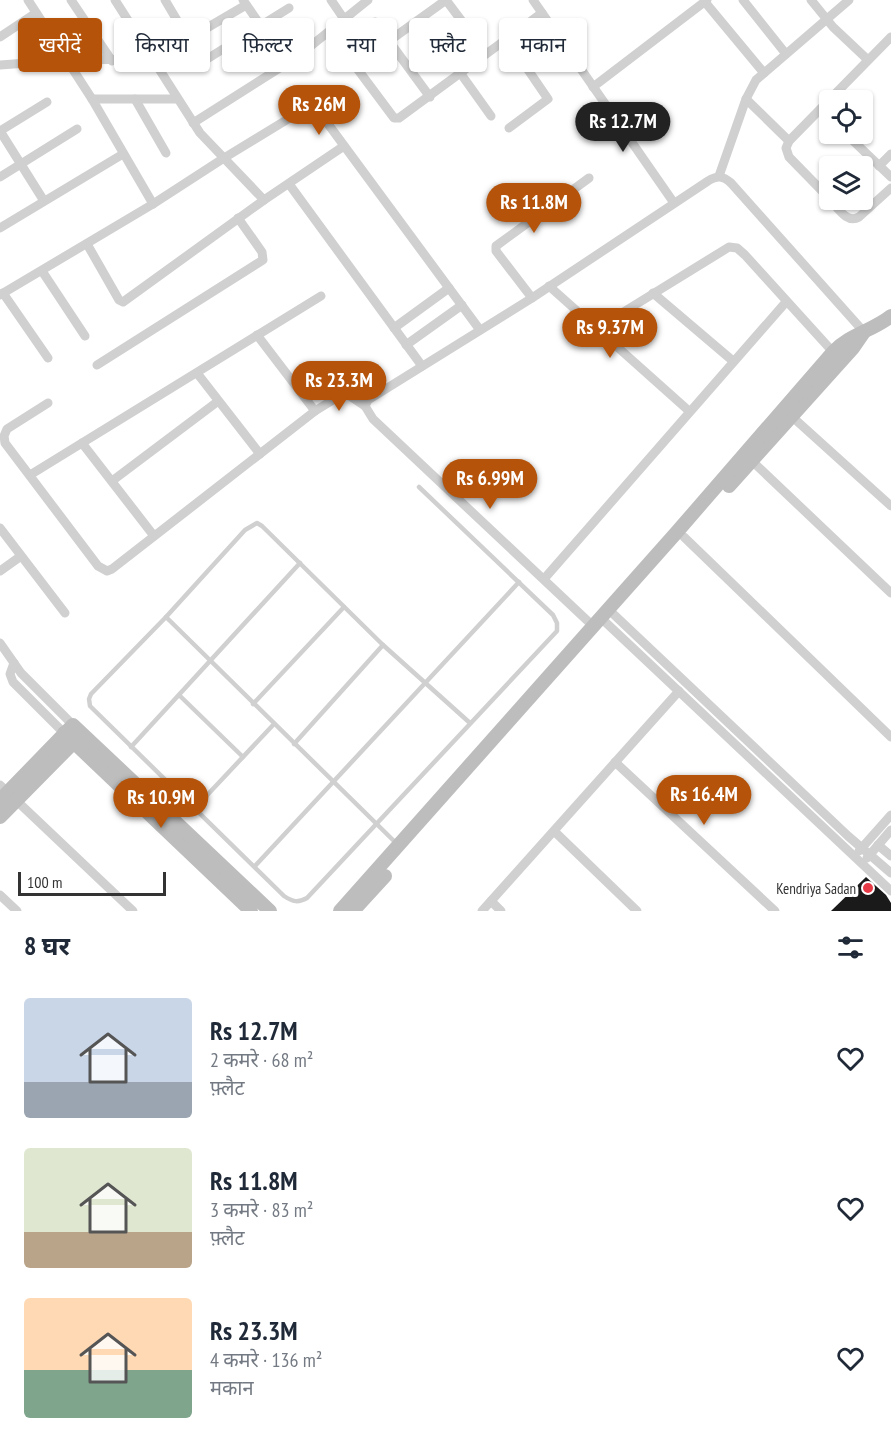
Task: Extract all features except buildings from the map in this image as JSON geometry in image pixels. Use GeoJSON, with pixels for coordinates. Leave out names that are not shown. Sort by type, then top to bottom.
{"type":"FeatureCollection","features":[{"type":"Feature","properties":{"kind":"street"},"geometry":{"type":"LineString","coordinates":[[28,0],[39,18]]}},
{"type":"Feature","properties":{"kind":"street"},"geometry":{"type":"LineString","coordinates":[[71,0],[112,61]]}},
{"type":"Feature","properties":{"kind":"street"},"geometry":{"type":"LineString","coordinates":[[115,0],[126,18]]}},
{"type":"Feature","properties":{"kind":"street"},"geometry":{"type":"LineString","coordinates":[[165,0],[176,18]]}},
{"type":"Feature","properties":{"kind":"street"},"geometry":{"type":"LineString","coordinates":[[331,0],[343,18]]}},
{"type":"Feature","properties":{"kind":"street"},"geometry":{"type":"LineString","coordinates":[[345,18],[368,0]]}},
{"type":"Feature","properties":{"kind":"street"},"geometry":{"type":"LineString","coordinates":[[397,34],[446,0],[460,18]]}},
{"type":"Feature","properties":{"kind":"street"},"geometry":{"type":"LineString","coordinates":[[533,0],[674,203]]}},
{"type":"Feature","properties":{"kind":"street"},"geometry":{"type":"LineString","coordinates":[[742,0],[786,54]]}},
{"type":"Feature","properties":{"kind":"street"},"geometry":{"type":"LineString","coordinates":[[811,0],[826,19],[868,60]]}},
{"type":"Feature","properties":{"kind":"street"},"geometry":{"type":"LineString","coordinates":[[719,176],[746,99],[756,80],[849,0]]}},
{"type":"Feature","properties":{"kind":"street"},"geometry":{"type":"LineString","coordinates":[[593,87],[706,1],[764,73]]}},
{"type":"Feature","properties":{"kind":"street"},"geometry":{"type":"LineString","coordinates":[[210,24],[244,2],[255,18]]}},
{"type":"Feature","properties":{"kind":"street"},"geometry":{"type":"LineString","coordinates":[[274,18],[289,8]]}},
{"type":"Feature","properties":{"kind":"street"},"geometry":{"type":"LineString","coordinates":[[0,37],[36,13]]}},
{"type":"Feature","properties":{"kind":"street"},"geometry":{"type":"LineString","coordinates":[[535,18],[542,13]]}},
{"type":"Feature","properties":{"kind":"street"},"geometry":{"type":"LineString","coordinates":[[193,123],[297,57],[326,34]]}},
{"type":"Feature","properties":{"kind":"street"},"geometry":{"type":"LineString","coordinates":[[839,90],[890,39]]}},
{"type":"Feature","properties":{"kind":"street"},"geometry":{"type":"LineString","coordinates":[[360,72],[394,118],[399,118],[499,45]]}},
{"type":"Feature","properties":{"kind":"street"},"geometry":{"type":"LineString","coordinates":[[397,51],[430,97]]}},
{"type":"Feature","properties":{"kind":"street"},"geometry":{"type":"LineString","coordinates":[[102,61],[112,61]]}},
{"type":"Feature","properties":{"kind":"street"},"geometry":{"type":"LineString","coordinates":[[0,65],[18,64]]}},
{"type":"Feature","properties":{"kind":"street"},"geometry":{"type":"LineString","coordinates":[[75,72],[153,204]]}},
{"type":"Feature","properties":{"kind":"street"},"geometry":{"type":"LineString","coordinates":[[160,72],[210,145],[264,200]]}},
{"type":"Feature","properties":{"kind":"street"},"geometry":{"type":"LineString","coordinates":[[509,128],[549,99],[530,72]]}},
{"type":"Feature","properties":{"kind":"street"},"geometry":{"type":"LineString","coordinates":[[461,74],[491,116]]}},
{"type":"Feature","properties":{"kind":"street"},"geometry":{"type":"LineString","coordinates":[[92,99],[177,99]]}},
{"type":"Feature","properties":{"kind":"street"},"geometry":{"type":"LineString","coordinates":[[135,99],[166,153]]}},
{"type":"Feature","properties":{"kind":"street"},"geometry":{"type":"LineString","coordinates":[[746,99],[789,141]]}},
{"type":"Feature","properties":{"kind":"street"},"geometry":{"type":"LineString","coordinates":[[44,201],[0,131],[47,102]]}},
{"type":"Feature","properties":{"kind":"street"},"geometry":{"type":"LineString","coordinates":[[48,358],[2,294],[153,204],[311,105],[317,109],[480,330]]}},
{"type":"Feature","properties":{"kind":"street"},"geometry":{"type":"LineString","coordinates":[[819,111],[789,141],[786,147],[789,157],[819,188]]}},
{"type":"Feature","properties":{"kind":"street"},"geometry":{"type":"LineString","coordinates":[[0,177],[77,129]]}},
{"type":"Feature","properties":{"kind":"street"},"geometry":{"type":"LineString","coordinates":[[856,144],[891,177]]}},
{"type":"Feature","properties":{"kind":"street"},"geometry":{"type":"LineString","coordinates":[[87,244],[119,300],[123,302],[238,218],[344,146]]}},
{"type":"Feature","properties":{"kind":"street"},"geometry":{"type":"LineString","coordinates":[[0,228],[123,154]]}},
{"type":"Feature","properties":{"kind":"street"},"geometry":{"type":"LineString","coordinates":[[879,166],[891,154]]}},
{"type":"Feature","properties":{"kind":"street"},"geometry":{"type":"LineString","coordinates":[[365,406],[373,396],[532,298],[674,203],[719,176],[731,183],[864,332]]}},
{"type":"Feature","properties":{"kind":"street"},"geometry":{"type":"LineString","coordinates":[[532,298],[496,251],[496,246],[589,178]]}},
{"type":"Feature","properties":{"kind":"street"},"geometry":{"type":"LineString","coordinates":[[289,184],[422,366]]}},
{"type":"Feature","properties":{"kind":"street"},"geometry":{"type":"LineString","coordinates":[[873,205],[891,188]]}},
{"type":"Feature","properties":{"kind":"street"},"geometry":{"type":"LineString","coordinates":[[840,210],[849,219],[854,220],[868,210]]}},
{"type":"Feature","properties":{"kind":"street"},"geometry":{"type":"LineString","coordinates":[[97,365],[263,260],[262,252],[238,218]]}},
{"type":"Feature","properties":{"kind":"street"},"geometry":{"type":"LineString","coordinates":[[596,329],[729,247],[737,248],[745,255],[833,352]]}},
{"type":"Feature","properties":{"kind":"street"},"geometry":{"type":"LineString","coordinates":[[42,271],[85,336]]}},
{"type":"Feature","properties":{"kind":"street"},"geometry":{"type":"LineString","coordinates":[[549,286],[689,411]]}},
{"type":"Feature","properties":{"kind":"street"},"geometry":{"type":"LineString","coordinates":[[394,328],[448,288]]}},
{"type":"Feature","properties":{"kind":"street"},"geometry":{"type":"LineString","coordinates":[[653,293],[733,361]]}},
{"type":"Feature","properties":{"kind":"street"},"geometry":{"type":"LineString","coordinates":[[30,475],[321,296]]}},
{"type":"Feature","properties":{"kind":"street"},"geometry":{"type":"LineString","coordinates":[[544,579],[786,302]]}},
{"type":"Feature","properties":{"kind":"street"},"geometry":{"type":"LineString","coordinates":[[406,345],[462,305]]}},
{"type":"Feature","properties":{"kind":"street"},"geometry":{"type":"LineString","coordinates":[[353,911],[605,619],[684,537],[752,461],[833,352],[846,339],[864,332],[891,316]]}},
{"type":"Feature","properties":{"kind":"street"},"geometry":{"type":"LineString","coordinates":[[340,911],[788,414],[853,348],[864,332]]}},
{"type":"Feature","properties":{"kind":"street"},"geometry":{"type":"LineString","coordinates":[[257,335],[315,411]]}},
{"type":"Feature","properties":{"kind":"street"},"geometry":{"type":"LineString","coordinates":[[197,373],[217,402],[260,454]]}},
{"type":"Feature","properties":{"kind":"street"},"geometry":{"type":"LineString","coordinates":[[48,403],[11,426],[4,436],[5,443],[102,570],[112,569],[315,411],[346,394],[365,406],[373,419],[544,579],[605,619],[891,873]]}},
{"type":"Feature","properties":{"kind":"street"},"geometry":{"type":"LineString","coordinates":[[112,481],[217,402]]}},
{"type":"Feature","properties":{"kind":"street"},"geometry":{"type":"LineString","coordinates":[[788,414],[891,506]]}},
{"type":"Feature","properties":{"kind":"street"},"geometry":{"type":"LineString","coordinates":[[82,443],[154,536]]}},
{"type":"Feature","properties":{"kind":"street"},"geometry":{"type":"LineString","coordinates":[[752,461],[891,593]]}},
{"type":"Feature","properties":{"kind":"street"},"geometry":{"type":"LineString","coordinates":[[0,528],[65,613]]}},
{"type":"Feature","properties":{"kind":"street"},"geometry":{"type":"LineString","coordinates":[[684,537],[891,737]]}},
{"type":"Feature","properties":{"kind":"street"},"geometry":{"type":"LineString","coordinates":[[0,571],[21,556]]}},
{"type":"Feature","properties":{"kind":"street"},"geometry":{"type":"LineString","coordinates":[[605,619],[891,891]]}},
{"type":"Feature","properties":{"kind":"street"},"geometry":{"type":"LineString","coordinates":[[0,643],[13,665],[10,674],[13,682],[73,733],[270,911]]}},
{"type":"Feature","properties":{"kind":"street"},"geometry":{"type":"LineString","coordinates":[[0,675],[13,665]]}},
{"type":"Feature","properties":{"kind":"street"},"geometry":{"type":"LineString","coordinates":[[482,911],[679,691]]}},
{"type":"Feature","properties":{"kind":"street"},"geometry":{"type":"LineString","coordinates":[[0,817],[6,794],[73,733]]}},
{"type":"Feature","properties":{"kind":"street"},"geometry":{"type":"LineString","coordinates":[[73,733],[249,910]]}},
{"type":"Feature","properties":{"kind":"street"},"geometry":{"type":"LineString","coordinates":[[615,762],[772,910]]}},
{"type":"Feature","properties":{"kind":"street"},"geometry":{"type":"LineString","coordinates":[[6,794],[133,911]]}},
{"type":"Feature","properties":{"kind":"street"},"geometry":{"type":"LineString","coordinates":[[854,857],[891,814]]}},
{"type":"Feature","properties":{"kind":"street"},"geometry":{"type":"LineString","coordinates":[[862,865],[891,830]]}},
{"type":"Feature","properties":{"kind":"street"},"geometry":{"type":"LineString","coordinates":[[554,831],[638,911]]}},
{"type":"Feature","properties":{"kind":"street"},"geometry":{"type":"LineString","coordinates":[[878,845],[891,856]]}},
{"type":"Feature","properties":{"kind":"street"},"geometry":{"type":"LineString","coordinates":[[0,895],[17,911]]}},
{"type":"Feature","properties":{"kind":"street"},"geometry":{"type":"LineString","coordinates":[[491,901],[501,911]]}},
{"type":"Feature","properties":{"kind":"lane"},"geometry":{"type":"LineString","coordinates":[[419,487],[553,615],[557,623],[556,631],[376,824],[300,902],[291,901],[284,896],[90,706],[91,694],[166,617],[245,530],[257,524],[262,526],[383,645],[470,723]]}},
{"type":"Feature","properties":{"kind":"lane"},"geometry":{"type":"LineString","coordinates":[[131,747],[300,563]]}},
{"type":"Feature","properties":{"kind":"lane"},"geometry":{"type":"LineString","coordinates":[[255,866],[519,582]]}},
{"type":"Feature","properties":{"kind":"lane"},"geometry":{"type":"LineString","coordinates":[[254,704],[344,608]]}},
{"type":"Feature","properties":{"kind":"lane"},"geometry":{"type":"LineString","coordinates":[[166,617],[399,847]]}},
{"type":"Feature","properties":{"kind":"lane"},"geometry":{"type":"LineString","coordinates":[[294,744],[383,645]]}},
{"type":"Feature","properties":{"kind":"lane"},"geometry":{"type":"LineString","coordinates":[[179,695],[243,757]]}},
{"type":"Feature","properties":{"kind":"lane"},"geometry":{"type":"LineString","coordinates":[[195,808],[274,724]]}},
{"type":"Feature","properties":{"kind":"place","name":"Kendriya Sadan"},"geometry":{"type":"Point","coordinates":[868,888]}}]}
